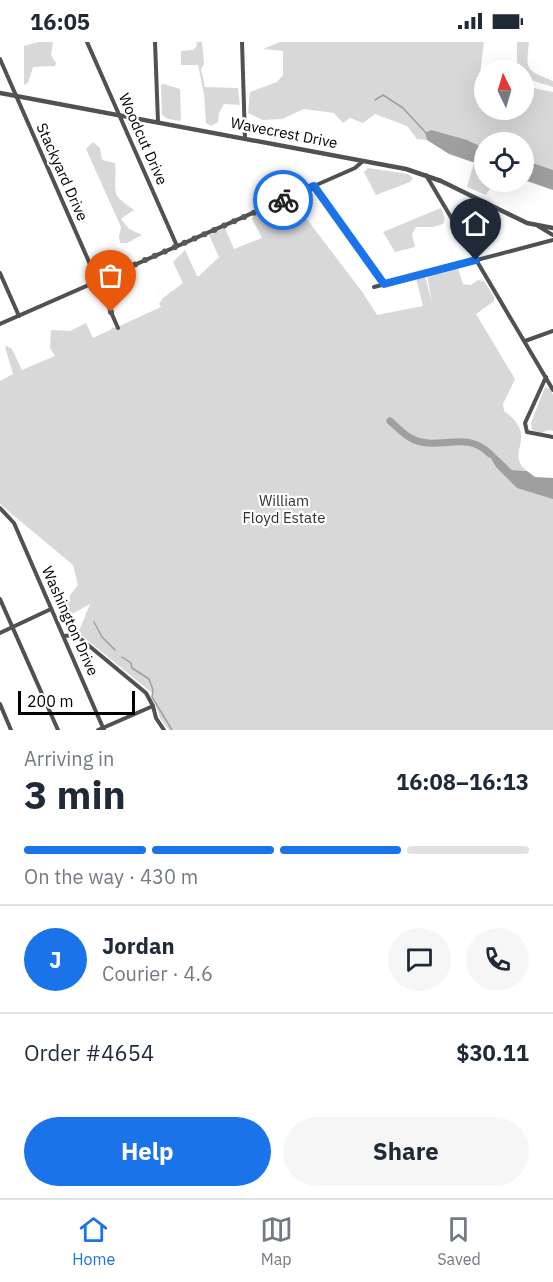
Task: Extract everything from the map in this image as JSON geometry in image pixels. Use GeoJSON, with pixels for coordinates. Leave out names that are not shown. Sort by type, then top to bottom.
{"type":"FeatureCollection","features":[{"type":"Feature","properties":{"kind":"street","name":"Woodcut Drive"},"geometry":{"type":"LineString","coordinates":[[87,42],[177,246]]}},
{"type":"Feature","properties":{"kind":"street"},"geometry":{"type":"LineString","coordinates":[[155,42],[158,122]]}},
{"type":"Feature","properties":{"kind":"street"},"geometry":{"type":"LineString","coordinates":[[242,42],[245,138]]}},
{"type":"Feature","properties":{"kind":"street","name":"Stackyard Drive"},"geometry":{"type":"LineString","coordinates":[[0,59],[118,328]]}},
{"type":"Feature","properties":{"kind":"street","name":"Wavecrest Drive"},"geometry":{"type":"LineString","coordinates":[[0,93],[245,138],[426,175],[527,223],[553,228]]}},
{"type":"Feature","properties":{"kind":"street"},"geometry":{"type":"LineString","coordinates":[[0,324],[355,168],[363,161]]}},
{"type":"Feature","properties":{"kind":"street"},"geometry":{"type":"LineString","coordinates":[[426,175],[553,388]]}},
{"type":"Feature","properties":{"kind":"street"},"geometry":{"type":"LineString","coordinates":[[314,186],[384,284]]}},
{"type":"Feature","properties":{"kind":"street"},"geometry":{"type":"LineString","coordinates":[[537,226],[553,235]]}},
{"type":"Feature","properties":{"kind":"street"},"geometry":{"type":"LineString","coordinates":[[374,287],[553,240]]}},
{"type":"Feature","properties":{"kind":"street"},"geometry":{"type":"LineString","coordinates":[[0,273],[19,316]]}},
{"type":"Feature","properties":{"kind":"street"},"geometry":{"type":"LineString","coordinates":[[525,342],[553,332]]}},
{"type":"Feature","properties":{"kind":"street"},"geometry":{"type":"LineString","coordinates":[[546,377],[525,423],[526,430],[553,437]]}},
{"type":"Feature","properties":{"kind":"street","name":"Washington Drive"},"geometry":{"type":"LineString","coordinates":[[0,508],[14,523],[102,729]]}},
{"type":"Feature","properties":{"kind":"street"},"geometry":{"type":"LineString","coordinates":[[0,599],[58,730]]}},
{"type":"Feature","properties":{"kind":"street"},"geometry":{"type":"LineString","coordinates":[[0,633],[51,609]]}},
{"type":"Feature","properties":{"kind":"street"},"geometry":{"type":"LineString","coordinates":[[64,636],[76,634],[140,688],[153,706],[156,718],[164,730]]}},
{"type":"Feature","properties":{"kind":"street"},"geometry":{"type":"LineString","coordinates":[[0,704],[11,730]]}},
{"type":"Feature","properties":{"kind":"street"},"geometry":{"type":"LineString","coordinates":[[102,729],[153,706]]}},
{"type":"Feature","properties":{"kind":"green space"},"geometry":{"type":"Polygon","coordinates":[[[38,42],[53,42],[51,55],[56,63],[55,66],[33,67],[28,83],[24,85],[24,46],[38,42]]]}},
{"type":"Feature","properties":{"kind":"green space"},"geometry":{"type":"Polygon","coordinates":[[[196,42],[202,42],[204,64],[201,69],[205,87],[238,88],[240,105],[224,104],[219,113],[218,122],[211,126],[206,123],[204,94],[198,65],[181,65],[181,51],[193,50],[197,46],[196,42]]]}},
{"type":"Feature","properties":{"kind":"green space"},"geometry":{"type":"Polygon","coordinates":[[[280,42],[484,42],[482,60],[474,60],[474,120],[534,120],[534,88],[553,92],[553,170],[534,163],[534,132],[474,132],[474,143],[425,133],[427,140],[417,139],[407,126],[375,114],[363,123],[350,118],[343,123],[334,113],[304,109],[282,119],[263,120],[248,113],[250,92],[277,82],[283,75],[283,51],[263,49],[280,42]]]}},
{"type":"Feature","properties":{"kind":"green space"},"geometry":{"type":"Polygon","coordinates":[[[517,42],[529,42],[528,60],[517,60],[517,42]]]}},
{"type":"Feature","properties":{"kind":"green space"},"geometry":{"type":"Polygon","coordinates":[[[534,72],[553,81],[553,87],[534,81],[534,72]]]}},
{"type":"Feature","properties":{"kind":"green space"},"geometry":{"type":"Polygon","coordinates":[[[161,85],[180,89],[180,121],[168,119],[162,115],[161,85]]]}},
{"type":"Feature","properties":{"kind":"green space"},"geometry":{"type":"Polygon","coordinates":[[[93,142],[100,148],[102,160],[115,163],[117,195],[121,201],[134,210],[121,219],[129,229],[142,235],[127,243],[120,243],[121,227],[86,149],[93,142]]]}},
{"type":"Feature","properties":{"kind":"green space"},"geometry":{"type":"Polygon","coordinates":[[[474,163],[474,190],[467,187],[474,163]]]}},
{"type":"Feature","properties":{"kind":"green space"},"geometry":{"type":"Polygon","coordinates":[[[368,168],[408,174],[413,178],[410,182],[376,195],[364,172],[368,168]]]}},
{"type":"Feature","properties":{"kind":"green space","name":"William Floyd Estate"},"geometry":{"type":"Polygon","coordinates":[[[286,201],[293,203],[293,215],[306,218],[377,315],[423,306],[416,278],[425,276],[432,303],[427,275],[458,268],[463,284],[471,285],[478,280],[484,281],[494,297],[494,301],[476,314],[515,379],[503,404],[504,411],[520,429],[518,457],[527,471],[512,470],[492,451],[486,450],[492,459],[553,497],[553,730],[169,730],[161,720],[151,692],[81,635],[79,631],[90,604],[72,614],[63,609],[69,603],[70,595],[78,585],[73,565],[0,504],[0,381],[13,374],[5,347],[12,349],[22,370],[55,356],[50,348],[51,330],[70,331],[86,323],[93,338],[161,307],[159,304],[163,298],[183,283],[173,262],[185,250],[199,276],[219,257],[209,235],[225,228],[234,249],[262,238],[252,219],[253,216],[282,205],[286,201]]]}},
{"type":"Feature","properties":{"kind":"green space"},"geometry":{"type":"Polygon","coordinates":[[[441,208],[445,219],[443,224],[433,227],[416,227],[412,234],[415,247],[395,252],[383,232],[441,208]]]}},
{"type":"Feature","properties":{"kind":"green space"},"geometry":{"type":"Polygon","coordinates":[[[545,387],[550,389],[553,395],[553,431],[541,433],[532,430],[531,423],[545,387]]]}},
{"type":"Feature","properties":{"kind":"shaded area"},"geometry":{"type":"Polygon","coordinates":[[[431,130],[474,143],[474,163],[449,154],[427,140],[425,133],[431,130]]]}},
{"type":"Feature","properties":{"kind":"shaded area"},"geometry":{"type":"Polygon","coordinates":[[[534,163],[553,170],[553,190],[534,183],[534,163]]]}},
{"type":"Feature","properties":{"kind":"shaded area"},"geometry":{"type":"Polygon","coordinates":[[[485,448],[492,451],[512,470],[527,471],[535,477],[553,478],[553,499],[517,488],[496,467],[485,448]]]}},
{"type":"Feature","properties":{"kind":"waterway"},"geometry":{"type":"LineString","coordinates":[[375,100],[383,95],[403,108],[427,134]]}},
{"type":"Feature","properties":{"kind":"waterway"},"geometry":{"type":"LineString","coordinates":[[390,421],[406,435],[419,442],[471,443],[490,454]]}},
{"type":"Feature","properties":{"kind":"waterway"},"geometry":{"type":"LineString","coordinates":[[94,622],[102,637],[115,650]]}},
{"type":"Feature","properties":{"kind":"waterway"},"geometry":{"type":"LineString","coordinates":[[122,657],[131,663],[132,668],[149,679],[153,690],[152,697],[172,730]]}},
{"type":"Feature","properties":{"kind":"way so far"},"geometry":{"type":"LineString","coordinates":[[111,312],[97,281],[283,200]]}},
{"type":"Feature","properties":{"kind":"route"},"geometry":{"type":"LineString","coordinates":[[283,200],[314,186],[384,284],[476,260]]}}]}
